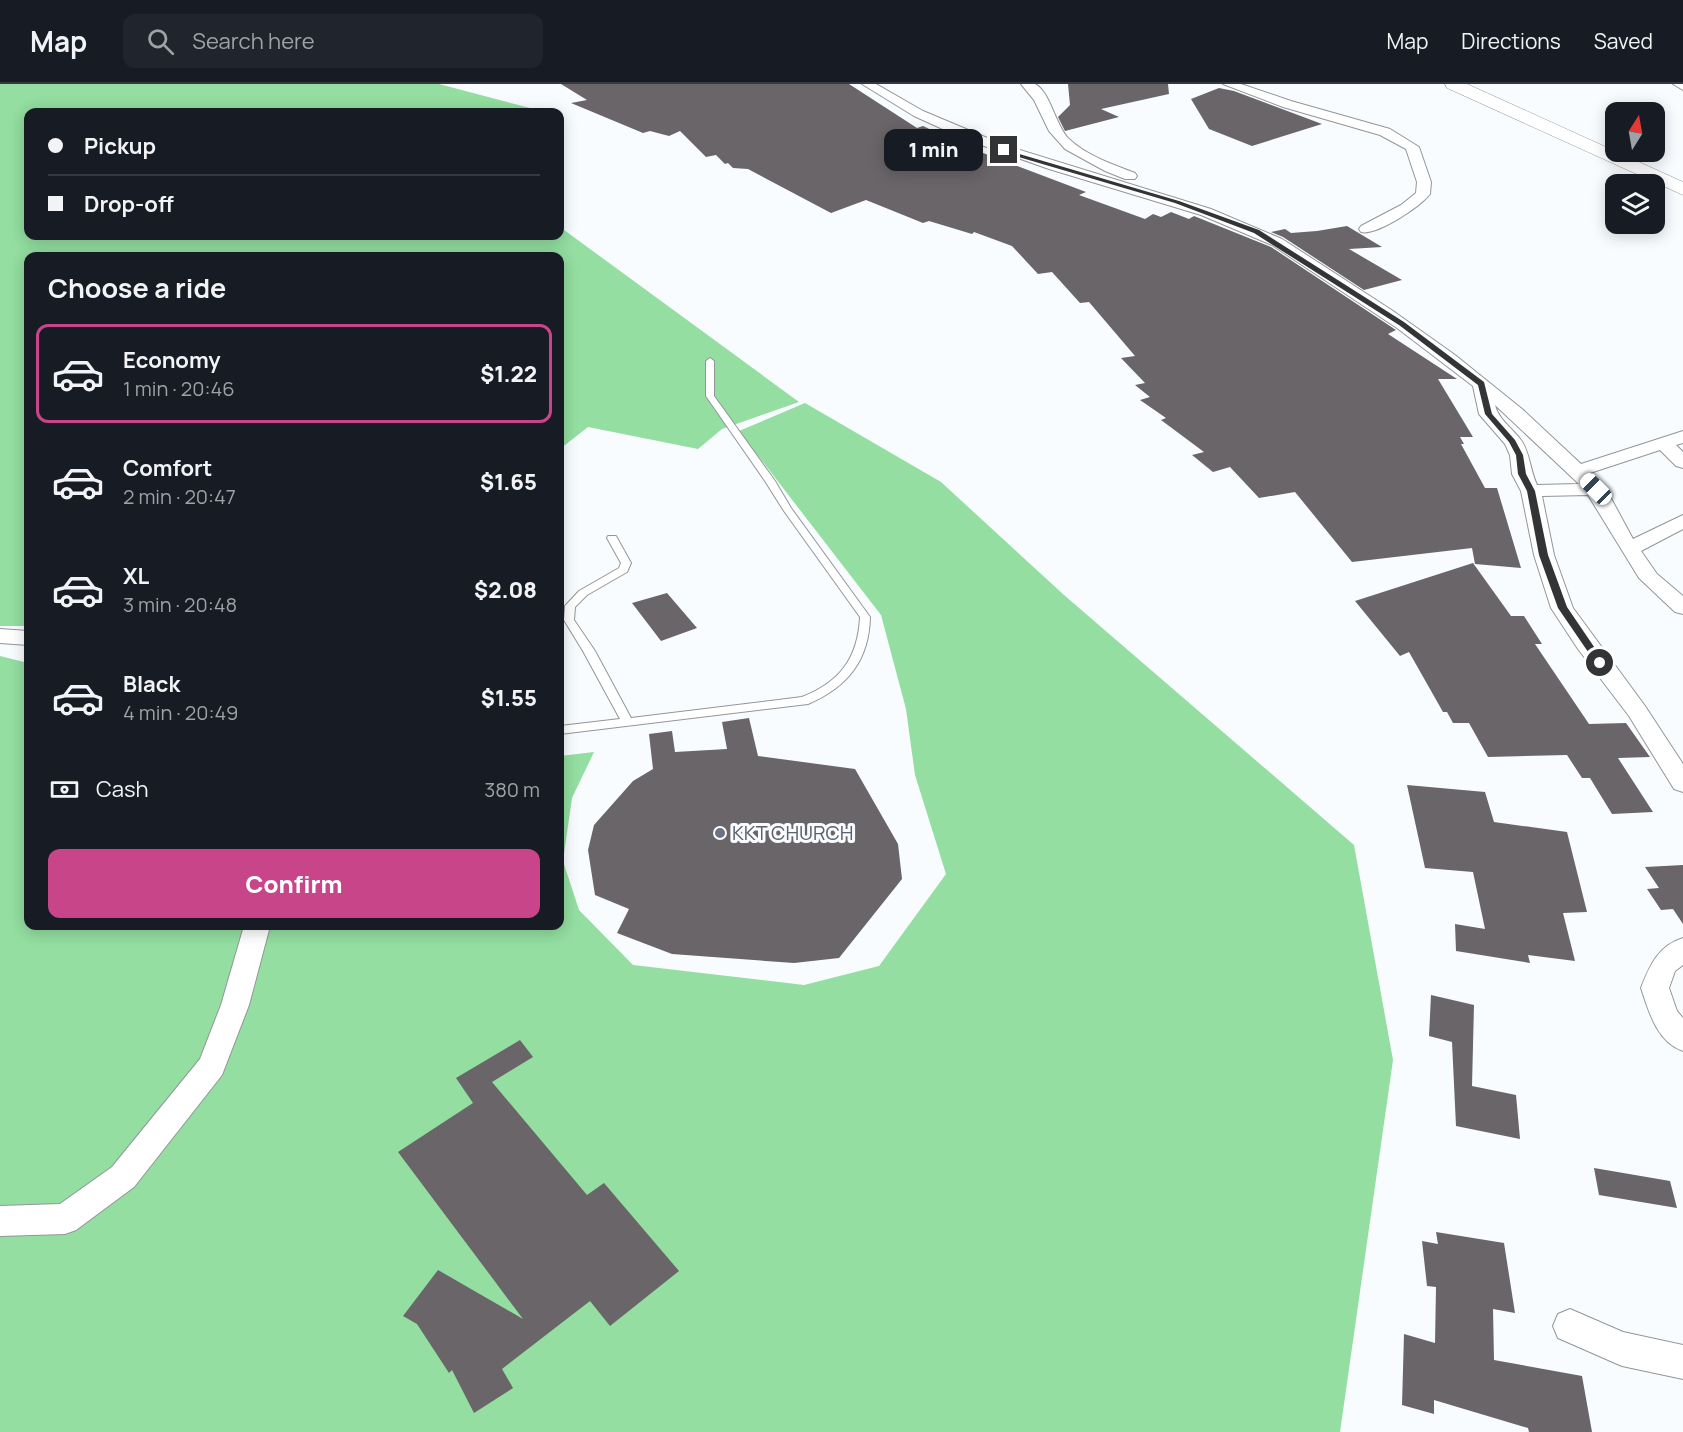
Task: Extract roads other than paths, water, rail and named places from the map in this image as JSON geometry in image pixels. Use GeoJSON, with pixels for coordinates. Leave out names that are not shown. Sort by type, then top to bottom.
{"type":"FeatureCollection","features":[{"type":"Feature","properties":{"kind":"main road"},"geometry":{"type":"LineString","coordinates":[[1453,84],[1683,189]]}},
{"type":"Feature","properties":{"kind":"street"},"geometry":{"type":"LineString","coordinates":[[868,84],[911,109],[1004,150],[1177,202],[1257,231],[1277,242],[1402,324],[1481,384],[1578,471],[1596,489],[1629,549],[1647,576],[1683,607]]}},
{"type":"Feature","properties":{"kind":"street"},"geometry":{"type":"LineString","coordinates":[[1027,84],[1039,95],[1055,130],[1064,142],[1092,159],[1160,191],[1177,202]]}},
{"type":"Feature","properties":{"kind":"street"},"geometry":{"type":"LineString","coordinates":[[1229,84],[1385,132],[1412,147],[1424,182],[1423,194],[1406,208],[1366,229]]}},
{"type":"Feature","properties":{"kind":"street"},"geometry":{"type":"LineString","coordinates":[[1679,84],[1683,86]]}},
{"type":"Feature","properties":{"kind":"street"},"geometry":{"type":"LineString","coordinates":[[1481,384],[1488,414],[1513,442],[1520,455],[1522,474],[1531,491],[1544,555],[1562,608],[1586,644],[1674,756],[1683,783]]}},
{"type":"Feature","properties":{"kind":"street"},"geometry":{"type":"LineString","coordinates":[[1578,471],[1683,437]]}},
{"type":"Feature","properties":{"kind":"street"},"geometry":{"type":"LineString","coordinates":[[1664,444],[1683,462]]}},
{"type":"Feature","properties":{"kind":"street"},"geometry":{"type":"LineString","coordinates":[[1531,491],[1596,489]]}},
{"type":"Feature","properties":{"kind":"street"},"geometry":{"type":"LineString","coordinates":[[1629,549],[1683,521]]}},
{"type":"Feature","properties":{"kind":"street"},"geometry":{"type":"LineString","coordinates":[[0,636],[24,638]]}},
{"type":"Feature","properties":{"kind":"street"},"geometry":{"type":"LineString","coordinates":[[0,1221],[65,1219],[123,1177],[212,1066],[235,1005],[256,930]]}},
{"type":"Feature","properties":{"kind":"street"},"geometry":{"type":"LineString","coordinates":[[1683,949],[1664,965],[1655,988],[1665,1017],[1683,1039]]}},
{"type":"Feature","properties":{"kind":"street"},"geometry":{"type":"LineString","coordinates":[[1570,1326],[1622,1349],[1683,1362]]}},
{"type":"Feature","properties":{"kind":"lane"},"geometry":{"type":"LineString","coordinates":[[564,730],[723,712],[804,701],[817,697],[827,692],[854,664],[866,634],[865,617],[787,509],[770,480],[710,396],[710,361]]}},
{"type":"Feature","properties":{"kind":"lane"},"geometry":{"type":"LineString","coordinates":[[612,538],[626,563],[623,570],[583,593],[570,606],[569,620],[589,651],[627,722]]}},
{"type":"Feature","properties":{"kind":"place","name":"KKT CHURCH"},"geometry":{"type":"Point","coordinates":[720,833]}}]}
